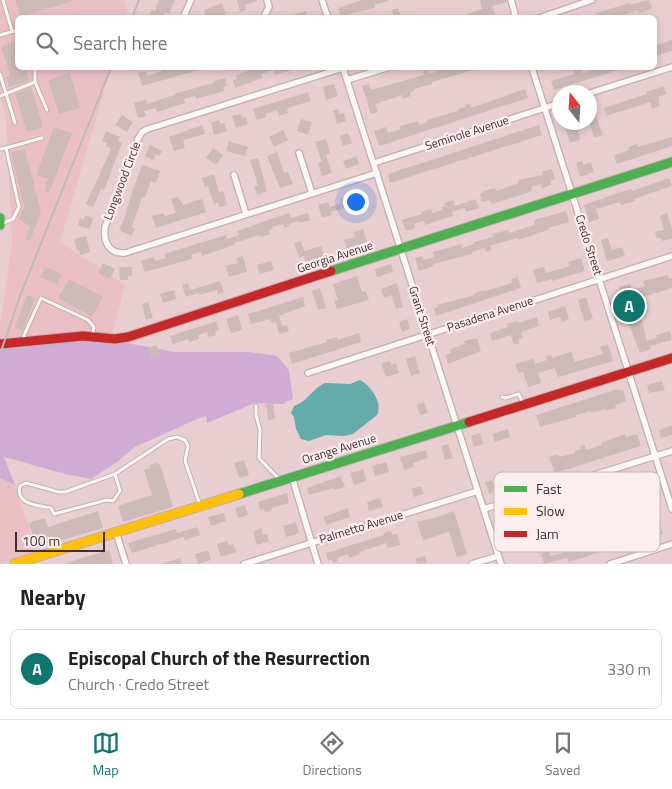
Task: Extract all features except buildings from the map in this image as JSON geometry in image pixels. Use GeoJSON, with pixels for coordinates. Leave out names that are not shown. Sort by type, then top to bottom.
{"type":"FeatureCollection","features":[{"type":"Feature","properties":{"kind":"street"},"geometry":{"type":"LineString","coordinates":[[184,15],[191,0]]}},
{"type":"Feature","properties":{"kind":"street"},"geometry":{"type":"LineString","coordinates":[[265,15],[269,7],[267,0]]}},
{"type":"Feature","properties":{"kind":"street"},"geometry":{"type":"LineString","coordinates":[[322,0],[327,15]]}},
{"type":"Feature","properties":{"kind":"street"},"geometry":{"type":"LineString","coordinates":[[511,0],[515,15]]}},
{"type":"Feature","properties":{"kind":"street"},"geometry":{"type":"LineString","coordinates":[[548,15],[592,0]]}},
{"type":"Feature","properties":{"kind":"street"},"geometry":{"type":"LineString","coordinates":[[597,91],[672,67]]}},
{"type":"Feature","properties":{"kind":"street","name":"Longwood Circle"},"geometry":{"type":"LineString","coordinates":[[337,70],[142,132],[105,227],[105,241],[112,251],[125,253],[377,173]]}},
{"type":"Feature","properties":{"kind":"street","name":"Grant Street"},"geometry":{"type":"LineString","coordinates":[[344,70],[494,543]]}},
{"type":"Feature","properties":{"kind":"street"},"geometry":{"type":"LineString","coordinates":[[347,80],[380,70]]}},
{"type":"Feature","properties":{"kind":"street","name":"Credo Street"},"geometry":{"type":"LineString","coordinates":[[533,70],[672,509]]}},
{"type":"Feature","properties":{"kind":"street","name":"Seminole Avenue"},"geometry":{"type":"LineString","coordinates":[[374,163],[552,106]]}},
{"type":"Feature","properties":{"kind":"street"},"geometry":{"type":"LineString","coordinates":[[299,153],[312,193]]}},
{"type":"Feature","properties":{"kind":"street","name":"Georgia Avenue"},"geometry":{"type":"LineString","coordinates":[[0,344],[70,337],[115,339],[128,337],[672,162]]}},
{"type":"Feature","properties":{"kind":"street"},"geometry":{"type":"LineString","coordinates":[[234,175],[246,214]]}},
{"type":"Feature","properties":{"kind":"street"},"geometry":{"type":"LineString","coordinates":[[0,218],[0,225]]}},
{"type":"Feature","properties":{"kind":"street","name":"Pasadena Avenue"},"geometry":{"type":"LineString","coordinates":[[308,373],[672,256]]}},
{"type":"Feature","properties":{"kind":"street","name":"Orange Avenue"},"geometry":{"type":"LineString","coordinates":[[14,564],[672,358]]}},
{"type":"Feature","properties":{"kind":"street"},"geometry":{"type":"LineString","coordinates":[[604,472],[672,450]]}},
{"type":"Feature","properties":{"kind":"street"},"geometry":{"type":"LineString","coordinates":[[292,477],[318,564]]}},
{"type":"Feature","properties":{"kind":"street","name":"Palmetto Avenue"},"geometry":{"type":"LineString","coordinates":[[244,564],[478,491]]}},
{"type":"Feature","properties":{"kind":"street"},"geometry":{"type":"LineString","coordinates":[[484,509],[494,506]]}},
{"type":"Feature","properties":{"kind":"street"},"geometry":{"type":"LineString","coordinates":[[116,532],[126,564]]}},
{"type":"Feature","properties":{"kind":"street"},"geometry":{"type":"LineString","coordinates":[[660,548],[672,544]]}},
{"type":"Feature","properties":{"kind":"street","name":"Grant Street"},"geometry":{"type":"LineString","coordinates":[[497,552],[501,564]]}},
{"type":"Feature","properties":{"kind":"street"},"geometry":{"type":"LineString","coordinates":[[610,564],[647,552]]}},
{"type":"Feature","properties":{"kind":"street"},"geometry":{"type":"LineString","coordinates":[[472,564],[498,556]]}},
{"type":"Feature","properties":{"kind":"lane"},"geometry":{"type":"LineString","coordinates":[[3,0],[12,31]]}},
{"type":"Feature","properties":{"kind":"lane"},"geometry":{"type":"LineString","coordinates":[[0,35],[15,30]]}},
{"type":"Feature","properties":{"kind":"lane"},"geometry":{"type":"LineString","coordinates":[[35,70],[35,82],[47,110]]}},
{"type":"Feature","properties":{"kind":"lane"},"geometry":{"type":"LineString","coordinates":[[0,74],[15,123]]}},
{"type":"Feature","properties":{"kind":"lane"},"geometry":{"type":"LineString","coordinates":[[0,96],[35,82]]}},
{"type":"Feature","properties":{"kind":"lane"},"geometry":{"type":"LineString","coordinates":[[0,149],[42,138]]}},
{"type":"Feature","properties":{"kind":"lane"},"geometry":{"type":"LineString","coordinates":[[0,225],[13,220],[19,207],[6,148]]}},
{"type":"Feature","properties":{"kind":"lane"},"geometry":{"type":"LineString","coordinates":[[23,342],[25,333],[41,298],[88,320],[94,327],[92,337]]}},
{"type":"Feature","properties":{"kind":"lane"},"geometry":{"type":"LineString","coordinates":[[502,397],[520,394],[523,405]]}},
{"type":"Feature","properties":{"kind":"lane"},"geometry":{"type":"LineString","coordinates":[[256,406],[260,430],[259,458],[280,481]]}},
{"type":"Feature","properties":{"kind":"lane"},"geometry":{"type":"LineString","coordinates":[[116,474],[120,491],[113,500],[54,514],[51,508],[25,502],[19,492],[20,486],[26,483],[58,492],[65,492],[116,474],[168,439],[177,437],[186,440],[188,446],[185,461],[200,506]]}},
{"type":"Feature","properties":{"kind":"shaded area"},"geometry":{"type":"Polygon","coordinates":[[[0,0],[124,0],[128,11],[127,15],[15,15],[15,70],[110,70],[60,242],[125,285],[112,335],[0,340],[0,324],[12,244],[6,122],[0,91],[0,0]]]}},
{"type":"Feature","properties":{"kind":"shaded area"},"geometry":{"type":"Polygon","coordinates":[[[89,340],[127,343],[175,352],[249,352],[277,356],[289,370],[293,399],[284,404],[255,403],[207,423],[206,416],[197,419],[135,447],[117,462],[91,479],[65,474],[4,457],[15,485],[0,478],[0,350],[17,346],[89,340]]]}},
{"type":"Feature","properties":{"kind":"shaded area"},"geometry":{"type":"Polygon","coordinates":[[[0,478],[15,485],[37,553],[2,564],[0,564],[0,478]]]}},
{"type":"Feature","properties":{"kind":"water"},"geometry":{"type":"Polygon","coordinates":[[[360,380],[375,395],[378,405],[377,415],[353,434],[344,436],[326,435],[309,441],[301,439],[291,413],[294,406],[302,402],[325,383],[350,384],[360,380]]]}},
{"type":"Feature","properties":{"kind":"railway"},"geometry":{"type":"LineString","coordinates":[[133,15],[139,0]]}},
{"type":"Feature","properties":{"kind":"railway"},"geometry":{"type":"LineString","coordinates":[[0,354],[20,296],[110,70]]}},
{"type":"Feature","properties":{"kind":"traffic: fast"},"geometry":{"type":"LineString","coordinates":[[331,271],[672,162]]}},
{"type":"Feature","properties":{"kind":"traffic: fast"},"geometry":{"type":"LineString","coordinates":[[0,218],[0,225]]}},
{"type":"Feature","properties":{"kind":"traffic: fast"},"geometry":{"type":"LineString","coordinates":[[239,494],[469,422]]}},
{"type":"Feature","properties":{"kind":"traffic: slow"},"geometry":{"type":"LineString","coordinates":[[14,564],[239,494]]}},
{"type":"Feature","properties":{"kind":"traffic: jam"},"geometry":{"type":"LineString","coordinates":[[0,344],[83,336],[115,339],[128,337],[331,271]]}},
{"type":"Feature","properties":{"kind":"traffic: jam"},"geometry":{"type":"LineString","coordinates":[[469,422],[672,358]]}},
{"type":"Feature","properties":{"kind":"place","name":"Episcopal Church of the Resurrection"},"geometry":{"type":"Point","coordinates":[629,306]}}]}
